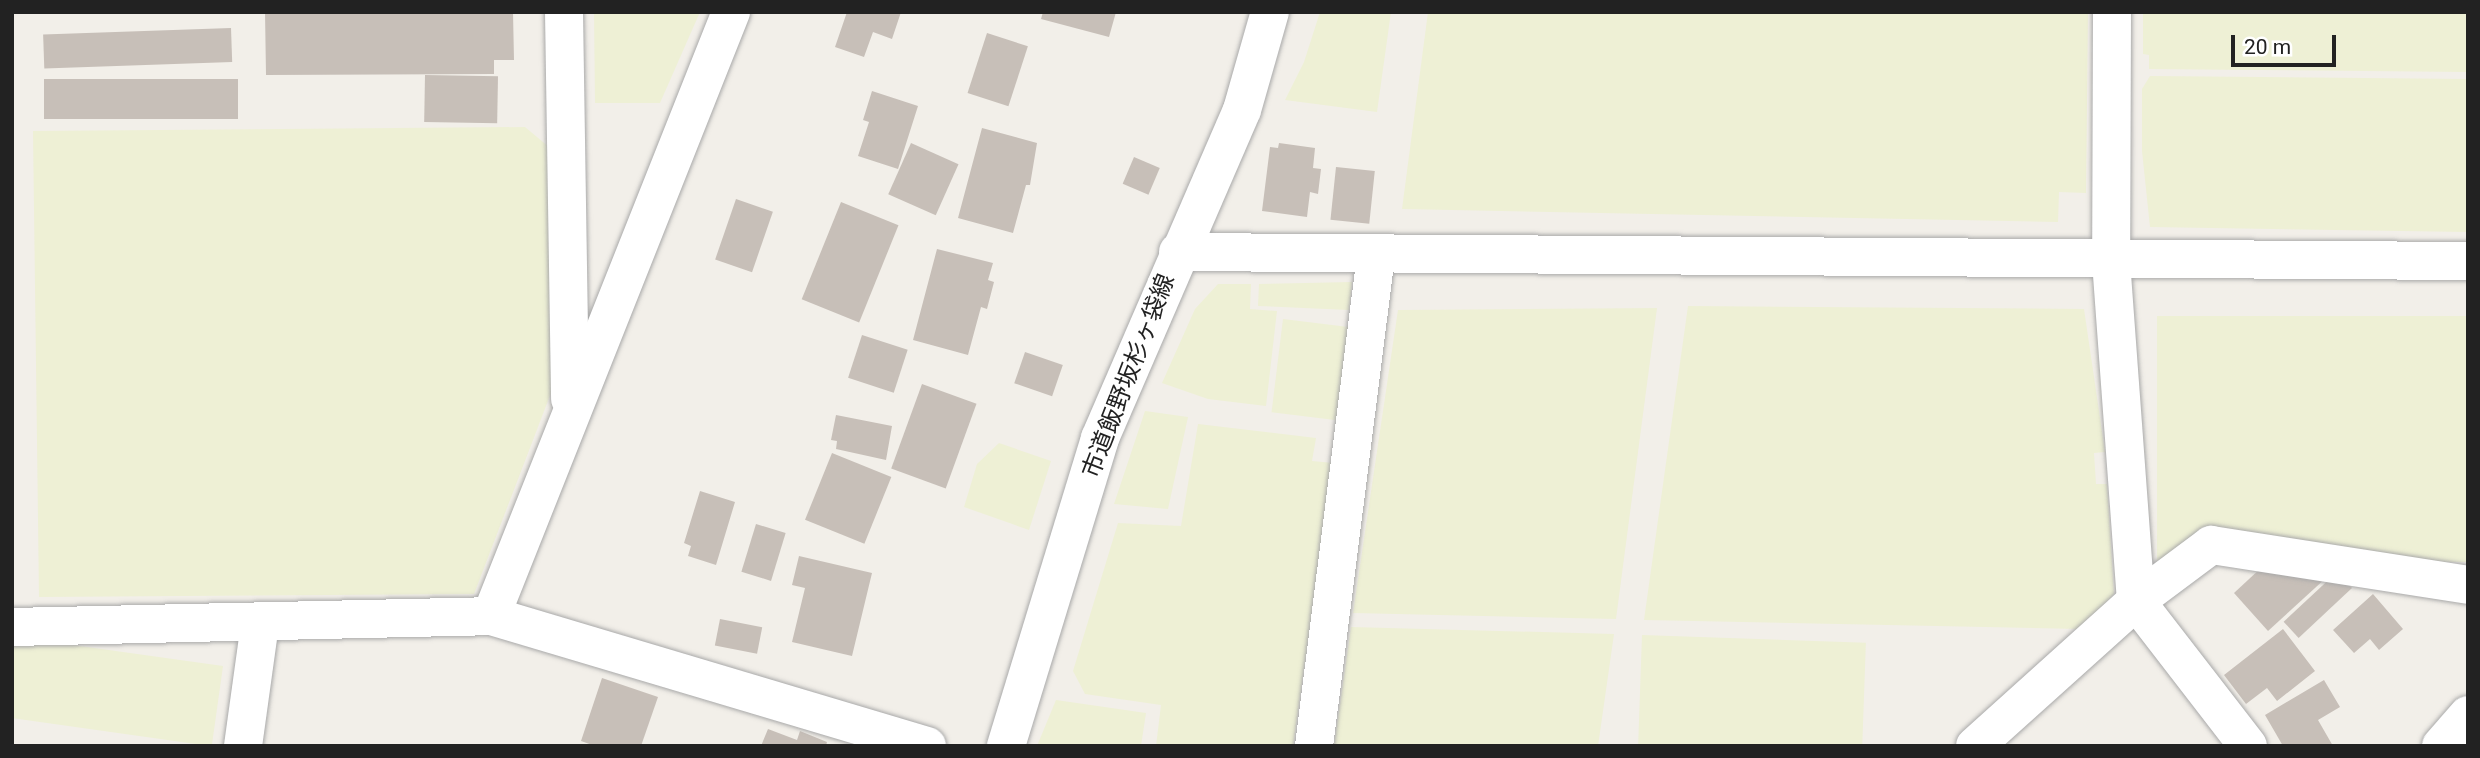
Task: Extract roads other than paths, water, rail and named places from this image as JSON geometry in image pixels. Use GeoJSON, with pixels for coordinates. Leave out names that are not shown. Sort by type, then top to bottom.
{"type":"FeatureCollection","features":[{"type":"Feature","properties":{"kind":"street"},"geometry":{"type":"LineString","coordinates":[[564,12],[570,418]]}},
{"type":"Feature","properties":{"kind":"street"},"geometry":{"type":"LineString","coordinates":[[491,616],[731,12]]}},
{"type":"Feature","properties":{"kind":"street","name":"市道飯野坂杉ヶ袋線"},"geometry":{"type":"LineString","coordinates":[[1006,746],[1100,438],[1178,252],[1242,110],[1270,12]]}},
{"type":"Feature","properties":{"kind":"street"},"geometry":{"type":"LineString","coordinates":[[2112,12],[2110,261],[2136,601],[2248,746]]}},
{"type":"Feature","properties":{"kind":"street"},"geometry":{"type":"LineString","coordinates":[[1178,252],[2110,261],[2468,261]]}},
{"type":"Feature","properties":{"kind":"street"},"geometry":{"type":"LineString","coordinates":[[1314,746],[1376,254]]}},
{"type":"Feature","properties":{"kind":"street"},"geometry":{"type":"LineString","coordinates":[[1975,746],[2136,601],[2211,545],[2468,585]]}},
{"type":"Feature","properties":{"kind":"street"},"geometry":{"type":"LineString","coordinates":[[12,627],[260,624],[491,616],[927,746]]}},
{"type":"Feature","properties":{"kind":"street"},"geometry":{"type":"LineString","coordinates":[[243,746],[260,624]]}},
{"type":"Feature","properties":{"kind":"street"},"geometry":{"type":"LineString","coordinates":[[2441,746],[2468,715]]}}]}
